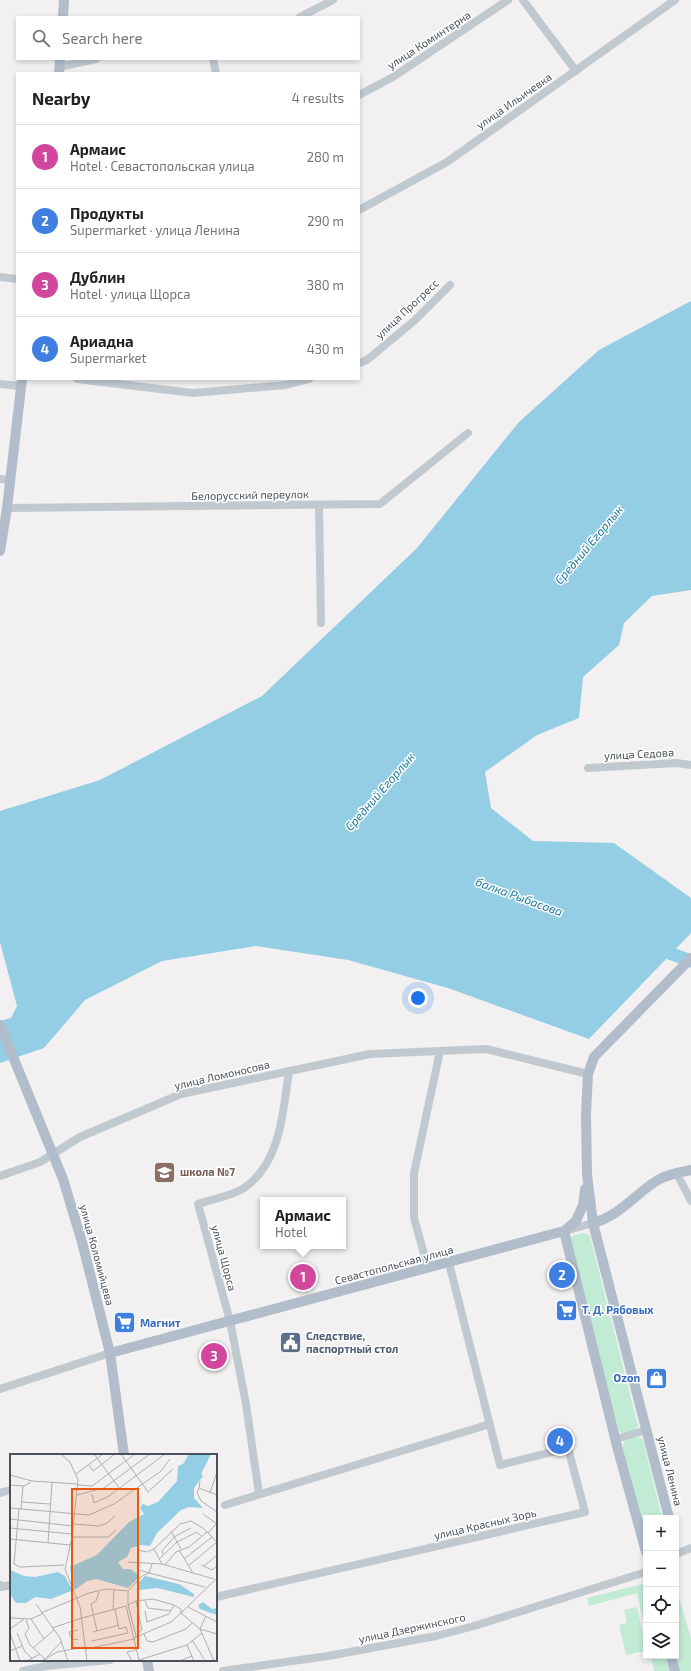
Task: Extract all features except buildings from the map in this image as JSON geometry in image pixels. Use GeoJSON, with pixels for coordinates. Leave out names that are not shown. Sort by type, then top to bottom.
{"type":"FeatureCollection","features":[{"type":"Feature","properties":{"kind":"main road"},"geometry":{"type":"LineString","coordinates":[[63,16],[64,0]]}},
{"type":"Feature","properties":{"kind":"main road"},"geometry":{"type":"LineString","coordinates":[[0,551],[7,508],[5,479],[21,383]]}},
{"type":"Feature","properties":{"kind":"main road"},"geometry":{"type":"LineString","coordinates":[[646,1551],[564,1231],[576,1221],[583,1205],[587,1174],[586,1114],[588,1074],[594,1057],[691,958]]}},
{"type":"Feature","properties":{"kind":"main road","name":"улица Коломийцева"},"geometry":{"type":"LineString","coordinates":[[0,1025],[63,1179],[82,1242],[110,1354],[124,1454]]}},
{"type":"Feature","properties":{"kind":"main road","name":"Севастопольская улица"},"geometry":{"type":"LineString","coordinates":[[593,1223],[624,1208],[658,1180],[676,1172],[691,1170]]}},
{"type":"Feature","properties":{"kind":"main road","name":"улица Ленина"},"geometry":{"type":"LineString","coordinates":[[587,1174],[593,1223],[668,1515]]}},
{"type":"Feature","properties":{"kind":"main road","name":"Севастопольская улица"},"geometry":{"type":"LineString","coordinates":[[110,1354],[564,1231]]}},
{"type":"Feature","properties":{"kind":"main road"},"geometry":{"type":"LineString","coordinates":[[672,1659],[675,1671]]}},
{"type":"Feature","properties":{"kind":"main road"},"geometry":{"type":"LineString","coordinates":[[147,1661],[149,1671]]}},
{"type":"Feature","properties":{"kind":"street"},"geometry":{"type":"LineString","coordinates":[[302,16],[333,0]]}},
{"type":"Feature","properties":{"kind":"street","name":"улица Коминтерна"},"geometry":{"type":"LineString","coordinates":[[360,94],[394,77],[507,0]]}},
{"type":"Feature","properties":{"kind":"street"},"geometry":{"type":"LineString","coordinates":[[523,0],[576,71]]}},
{"type":"Feature","properties":{"kind":"street","name":"улица Ильичевка"},"geometry":{"type":"LineString","coordinates":[[360,209],[447,162],[675,0]]}},
{"type":"Feature","properties":{"kind":"street"},"geometry":{"type":"LineString","coordinates":[[59,66],[91,60]]}},
{"type":"Feature","properties":{"kind":"street"},"geometry":{"type":"LineString","coordinates":[[213,60],[216,72]]}},
{"type":"Feature","properties":{"kind":"street"},"geometry":{"type":"LineString","coordinates":[[0,277],[16,279]]}},
{"type":"Feature","properties":{"kind":"street","name":"улица Прогресс"},"geometry":{"type":"LineString","coordinates":[[360,362],[367,360],[414,321],[450,285]]}},
{"type":"Feature","properties":{"kind":"street"},"geometry":{"type":"LineString","coordinates":[[85,380],[193,393],[286,385],[305,380]]}},
{"type":"Feature","properties":{"kind":"street"},"geometry":{"type":"LineString","coordinates":[[0,384],[21,383]]}},
{"type":"Feature","properties":{"kind":"street","name":"Белорусский переулок"},"geometry":{"type":"LineString","coordinates":[[7,508],[380,504],[468,433]]}},
{"type":"Feature","properties":{"kind":"street"},"geometry":{"type":"LineString","coordinates":[[319,505],[321,623]]}},
{"type":"Feature","properties":{"kind":"street","name":"улица Седова"},"geometry":{"type":"LineString","coordinates":[[588,768],[676,763],[691,765]]}},
{"type":"Feature","properties":{"kind":"street","name":"улица Ломоносова"},"geometry":{"type":"LineString","coordinates":[[0,1176],[40,1162],[80,1137],[181,1094],[370,1054],[486,1049],[588,1074]]}},
{"type":"Feature","properties":{"kind":"street"},"geometry":{"type":"LineString","coordinates":[[428,1268],[414,1218],[414,1173],[440,1051]]}},
{"type":"Feature","properties":{"kind":"street","name":"улица Щорса"},"geometry":{"type":"LineString","coordinates":[[259,1494],[246,1404],[230,1321],[198,1204],[243,1189],[258,1177],[274,1151],[282,1120],[289,1071]]}},
{"type":"Feature","properties":{"kind":"street"},"geometry":{"type":"LineString","coordinates":[[676,1172],[691,1201]]}},
{"type":"Feature","properties":{"kind":"street","name":"Севастопольская улица"},"geometry":{"type":"LineString","coordinates":[[564,1231],[593,1223]]}},
{"type":"Feature","properties":{"kind":"street"},"geometry":{"type":"LineString","coordinates":[[225,1505],[490,1424],[449,1263]]}},
{"type":"Feature","properties":{"kind":"street","name":"Севастопольская улица"},"geometry":{"type":"LineString","coordinates":[[0,1389],[110,1354]]}},
{"type":"Feature","properties":{"kind":"street","name":"улица Красных Зорь"},"geometry":{"type":"LineString","coordinates":[[217,1597],[585,1512],[568,1448],[500,1465],[490,1424]]}},
{"type":"Feature","properties":{"kind":"street","name":"улица Ленина"},"geometry":{"type":"LineString","coordinates":[[616,1439],[647,1430]]}},
{"type":"Feature","properties":{"kind":"street"},"geometry":{"type":"LineString","coordinates":[[0,1493],[10,1490]]}},
{"type":"Feature","properties":{"kind":"street"},"geometry":{"type":"LineString","coordinates":[[679,1553],[691,1548]]}},
{"type":"Feature","properties":{"kind":"street","name":"улица Дзержинского"},"geometry":{"type":"LineString","coordinates":[[223,1671],[328,1656],[436,1636],[474,1626],[643,1573]]}},
{"type":"Feature","properties":{"kind":"street"},"geometry":{"type":"LineString","coordinates":[[0,1585],[1,1587],[10,1585]]}},
{"type":"Feature","properties":{"kind":"street"},"geometry":{"type":"LineString","coordinates":[[23,1671],[46,1666],[99,1661]]}},
{"type":"Feature","properties":{"kind":"green space"},"geometry":{"type":"Polygon","coordinates":[[[583,1233],[590,1236],[638,1426],[628,1432],[621,1433],[618,1430],[570,1240],[572,1236],[583,1233]]]}},
{"type":"Feature","properties":{"kind":"green space"},"geometry":{"type":"Polygon","coordinates":[[[636,1437],[643,1440],[661,1515],[643,1515],[643,1528],[623,1450],[623,1444],[628,1439],[636,1437]]]}},
{"type":"Feature","properties":{"kind":"green space"},"geometry":{"type":"Polygon","coordinates":[[[643,1584],[643,1620],[637,1593],[589,1606],[587,1598],[643,1584]]]}},
{"type":"Feature","properties":{"kind":"green space"},"geometry":{"type":"Polygon","coordinates":[[[679,1597],[691,1638],[691,1671],[680,1671],[677,1659],[679,1659],[679,1597]]]}},
{"type":"Feature","properties":{"kind":"green space"},"geometry":{"type":"Polygon","coordinates":[[[637,1607],[643,1636],[643,1652],[626,1655],[619,1625],[627,1623],[624,1610],[637,1607]]]}},
{"type":"Feature","properties":{"kind":"green space"},"geometry":{"type":"Polygon","coordinates":[[[652,1659],[668,1659],[671,1671],[654,1671],[652,1659]]]}},
{"type":"Feature","properties":{"kind":"water","name":"Средний Егорлык"},"geometry":{"type":"Polygon","coordinates":[[[691,301],[691,590],[652,596],[624,623],[619,645],[583,677],[579,718],[537,735],[485,772],[491,808],[533,841],[614,843],[691,898],[691,933],[589,1039],[448,988],[348,960],[256,946],[162,961],[85,1000],[44,1048],[0,1063],[0,1021],[11,1018],[17,1006],[0,942],[0,811],[100,780],[262,696],[417,548],[519,422],[599,350],[691,301]]]}},
{"type":"Feature","properties":{"kind":"waterway","name":"балка Рыбасова"},"geometry":{"type":"LineString","coordinates":[[655,948],[691,961]]}},
{"type":"Feature","properties":{"kind":"place","name":"школа №7"},"geometry":{"type":"Point","coordinates":[165,1172]}},
{"type":"Feature","properties":{"kind":"place","name":"Продукты"},"geometry":{"type":"Point","coordinates":[562,1275]}},
{"type":"Feature","properties":{"kind":"place","name":"Армаис"},"geometry":{"type":"Point","coordinates":[303,1277]}},
{"type":"Feature","properties":{"kind":"place","name":"Т. Д. Рябовых"},"geometry":{"type":"Point","coordinates":[566,1310]}},
{"type":"Feature","properties":{"kind":"place","name":"Магнит"},"geometry":{"type":"Point","coordinates":[125,1323]}},
{"type":"Feature","properties":{"kind":"place","name":"Следствие, паспортный стол"},"geometry":{"type":"Point","coordinates":[291,1342]}},
{"type":"Feature","properties":{"kind":"place","name":"Дублин"},"geometry":{"type":"Point","coordinates":[214,1356]}},
{"type":"Feature","properties":{"kind":"place","name":"Ozon"},"geometry":{"type":"Point","coordinates":[656,1378]}},
{"type":"Feature","properties":{"kind":"place","name":"Ариадна"},"geometry":{"type":"Point","coordinates":[560,1441]}}]}
